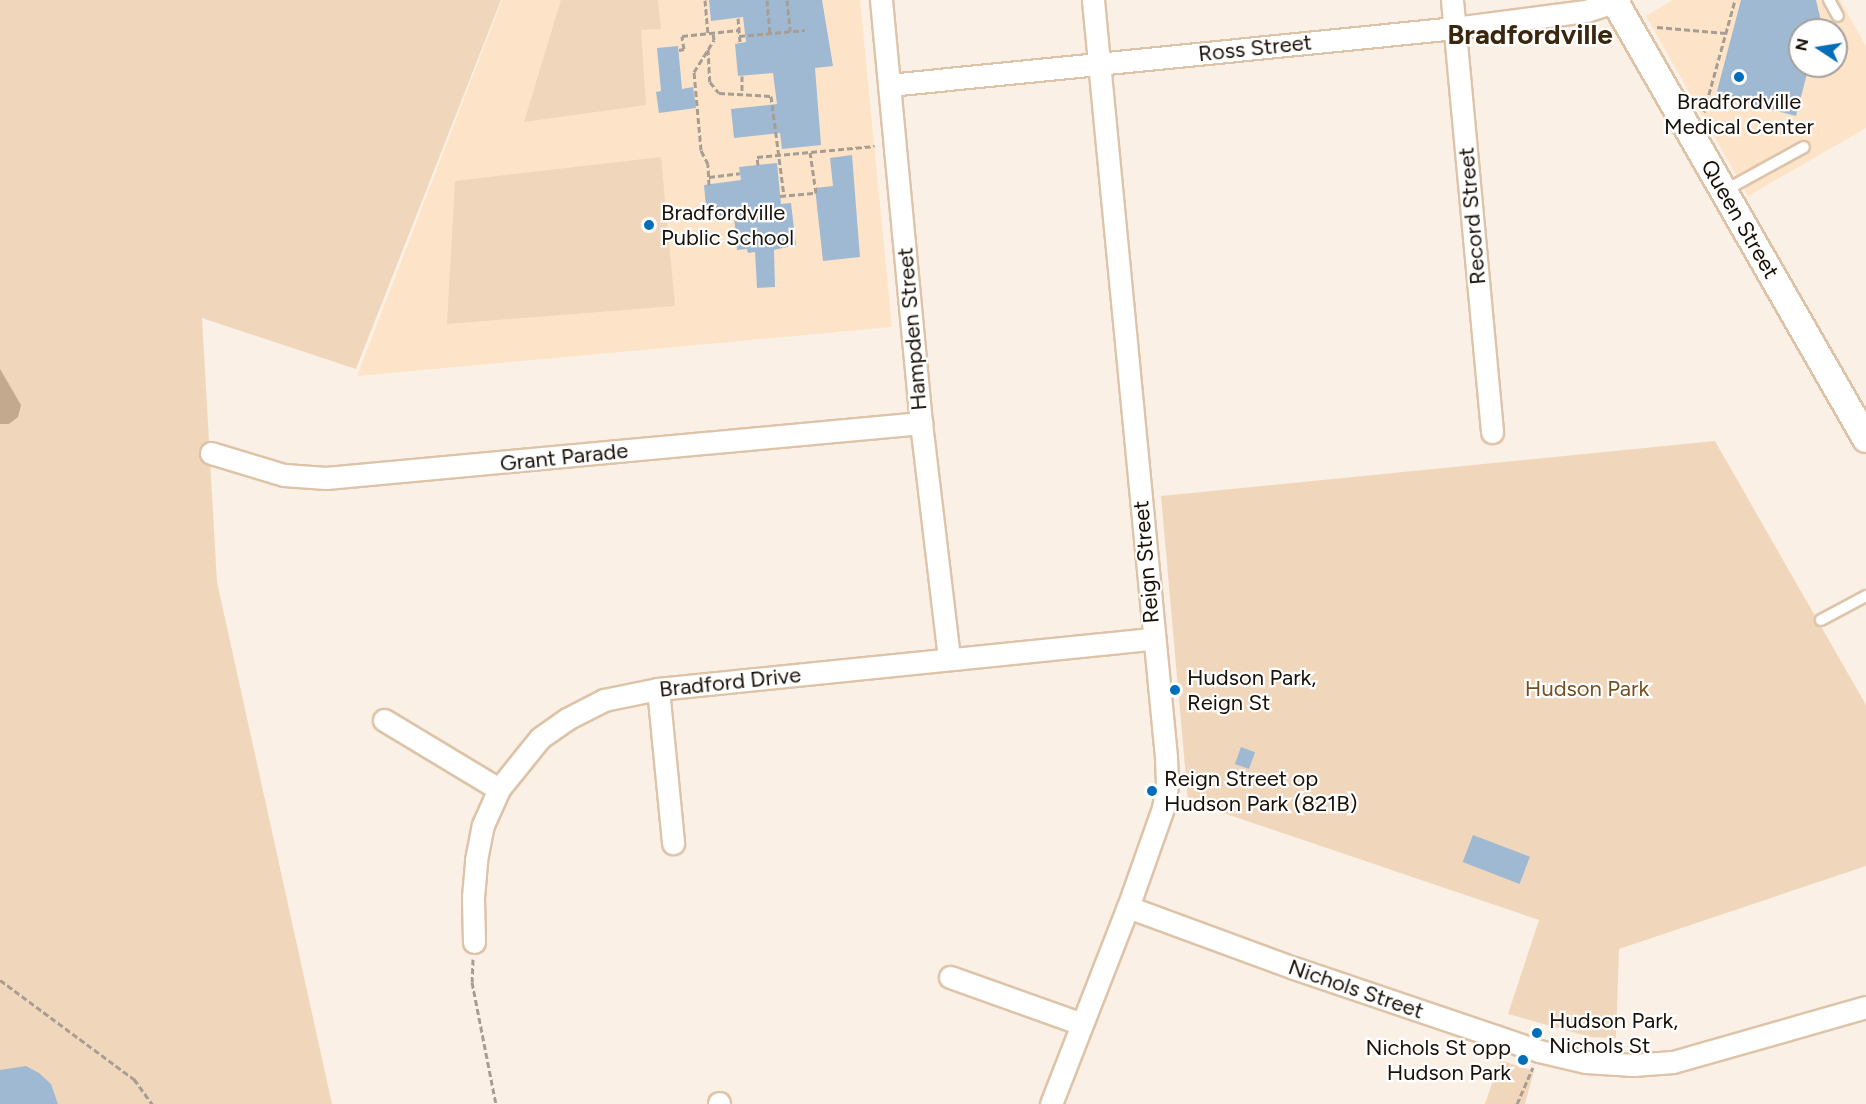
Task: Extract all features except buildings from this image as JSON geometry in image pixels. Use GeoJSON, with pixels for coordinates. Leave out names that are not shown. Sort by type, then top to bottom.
{"type":"FeatureCollection","features":[{"type":"Feature","properties":{"kind":"street","name":"Hampden Street"},"geometry":{"type":"LineString","coordinates":[[881,0],[921,423],[949,658]]}},
{"type":"Feature","properties":{"kind":"street","name":"Reign Street"},"geometry":{"type":"LineString","coordinates":[[1051,1104],[1128,907],[1163,808],[1167,785],[1093,0]]}},
{"type":"Feature","properties":{"kind":"street","name":"Record Street"},"geometry":{"type":"LineString","coordinates":[[1452,0],[1492,432]]}},
{"type":"Feature","properties":{"kind":"street","name":"Ross Street"},"geometry":{"type":"LineString","coordinates":[[889,85],[1455,28],[1586,11],[1616,1]]}},
{"type":"Feature","properties":{"kind":"street","name":"Queen Street"},"geometry":{"type":"LineString","coordinates":[[1616,1],[1866,439]]}},
{"type":"Feature","properties":{"kind":"street","name":"Grant Parade"},"geometry":{"type":"LineString","coordinates":[[211,453],[284,475],[326,478],[921,423]]}},
{"type":"Feature","properties":{"kind":"street","name":"Bradford Drive"},"geometry":{"type":"LineString","coordinates":[[474,942],[473,897],[476,860],[483,825],[499,789],[540,738],[567,719],[604,700],[658,689],[1153,639]]}},
{"type":"Feature","properties":{"kind":"street"},"geometry":{"type":"LineString","coordinates":[[658,689],[673,843]]}},
{"type":"Feature","properties":{"kind":"street"},"geometry":{"type":"LineString","coordinates":[[384,720],[499,789]]}},
{"type":"Feature","properties":{"kind":"street","name":"Nichols Street"},"geometry":{"type":"LineString","coordinates":[[1128,907],[1294,968],[1539,1051],[1586,1062],[1633,1065],[1673,1062],[1866,1007]]}},
{"type":"Feature","properties":{"kind":"street"},"geometry":{"type":"LineString","coordinates":[[950,977],[1082,1024]]}},
{"type":"Feature","properties":{"kind":"lane"},"geometry":{"type":"LineString","coordinates":[[1828,0],[1838,16]]}},
{"type":"Feature","properties":{"kind":"lane"},"geometry":{"type":"LineString","coordinates":[[1724,191],[1804,147]]}},
{"type":"Feature","properties":{"kind":"lane"},"geometry":{"type":"LineString","coordinates":[[1821,620],[1866,596]]}},
{"type":"Feature","properties":{"kind":"path"},"geometry":{"type":"LineString","coordinates":[[705,0],[708,34]]}},
{"type":"Feature","properties":{"kind":"path"},"geometry":{"type":"LineString","coordinates":[[767,0],[770,33]]}},
{"type":"Feature","properties":{"kind":"path"},"geometry":{"type":"LineString","coordinates":[[787,0],[790,32]]}},
{"type":"Feature","properties":{"kind":"path"},"geometry":{"type":"LineString","coordinates":[[1704,112],[1735,0]]}},
{"type":"Feature","properties":{"kind":"path"},"geometry":{"type":"LineString","coordinates":[[738,18],[740,43]]}},
{"type":"Feature","properties":{"kind":"path"},"geometry":{"type":"LineString","coordinates":[[1657,27],[1726,33]]}},
{"type":"Feature","properties":{"kind":"path"},"geometry":{"type":"LineString","coordinates":[[679,50],[684,49],[682,36],[739,30]]}},
{"type":"Feature","properties":{"kind":"path"},"geometry":{"type":"LineString","coordinates":[[739,36],[805,30]]}},
{"type":"Feature","properties":{"kind":"path"},"geometry":{"type":"LineString","coordinates":[[709,185],[708,164],[701,150],[693,72],[714,40],[713,33]]}},
{"type":"Feature","properties":{"kind":"path"},"geometry":{"type":"LineString","coordinates":[[708,49],[710,81],[719,93],[771,96],[782,196],[816,193],[810,152]]}},
{"type":"Feature","properties":{"kind":"path"},"geometry":{"type":"LineString","coordinates":[[742,76],[742,94]]}},
{"type":"Feature","properties":{"kind":"path"},"geometry":{"type":"LineString","coordinates":[[758,165],[757,157],[874,146]]}},
{"type":"Feature","properties":{"kind":"path"},"geometry":{"type":"LineString","coordinates":[[709,177],[740,173]]}},
{"type":"Feature","properties":{"kind":"path"},"geometry":{"type":"LineString","coordinates":[[474,942],[472,982],[496,1104]]}},
{"type":"Feature","properties":{"kind":"path"},"geometry":{"type":"LineString","coordinates":[[0,980],[134,1079],[152,1104]]}},
{"type":"Feature","properties":{"kind":"path"},"geometry":{"type":"LineString","coordinates":[[1517,1104],[1539,1051]]}},
{"type":"Feature","properties":{"kind":"shaded area","name":"Bradfordville Public School"},"geometry":{"type":"Polygon","coordinates":[[[502,0],[860,0],[892,327],[357,376],[502,0]]]}},
{"type":"Feature","properties":{"kind":"shaded area"},"geometry":{"type":"Polygon","coordinates":[[[1673,0],[1840,0],[1866,46],[1866,128],[1748,196],[1646,16],[1673,0]]]}},
{"type":"Feature","properties":{"kind":"shaded area"},"geometry":{"type":"Polygon","coordinates":[[[0,369],[21,405],[18,417],[9,424],[0,424],[0,369]]]}},
{"type":"Feature","properties":{"kind":"green space"},"geometry":{"type":"Polygon","coordinates":[[[0,0],[501,0],[356,369],[202,318],[217,582],[332,1104],[0,1104],[0,0]]]}},
{"type":"Feature","properties":{"kind":"green space"},"geometry":{"type":"Polygon","coordinates":[[[561,0],[658,0],[661,29],[641,30],[646,105],[524,122],[561,0]]]}},
{"type":"Feature","properties":{"kind":"green space"},"geometry":{"type":"Polygon","coordinates":[[[661,157],[675,306],[447,324],[455,181],[661,157]]]}},
{"type":"Feature","properties":{"kind":"green space","name":"Hudson Park"},"geometry":{"type":"Polygon","coordinates":[[[1715,441],[1866,705],[1866,866],[1619,949],[1616,1038],[1590,1037],[1508,1014],[1539,920],[1188,801],[1161,496],[1715,441]]]}},
{"type":"Feature","properties":{"kind":"green space"},"geometry":{"type":"Polygon","coordinates":[[[1500,1060],[1534,1071],[1525,1104],[1485,1104],[1500,1060]]]}},
{"type":"Feature","properties":{"kind":"place","name":"Bradfordville Medical Center"},"geometry":{"type":"Point","coordinates":[1739,77]}},
{"type":"Feature","properties":{"kind":"place","name":"Bradfordville Public School"},"geometry":{"type":"Point","coordinates":[649,225]}},
{"type":"Feature","properties":{"kind":"place","name":"Hudson Park, Reign St"},"geometry":{"type":"Point","coordinates":[1175,690]}},
{"type":"Feature","properties":{"kind":"place","name":"Reign Street op Hudson Park (821B)"},"geometry":{"type":"Point","coordinates":[1152,791]}},
{"type":"Feature","properties":{"kind":"place","name":"Hudson Park, Nichols St"},"geometry":{"type":"Point","coordinates":[1537,1033]}},
{"type":"Feature","properties":{"kind":"place","name":"Nichols St opp Hudson Park"},"geometry":{"type":"Point","coordinates":[1523,1060]}},
{"type":"Feature","properties":{"kind":"district","name":"Bradfordville"},"geometry":{"type":"Point","coordinates":[1530,34]}}]}
